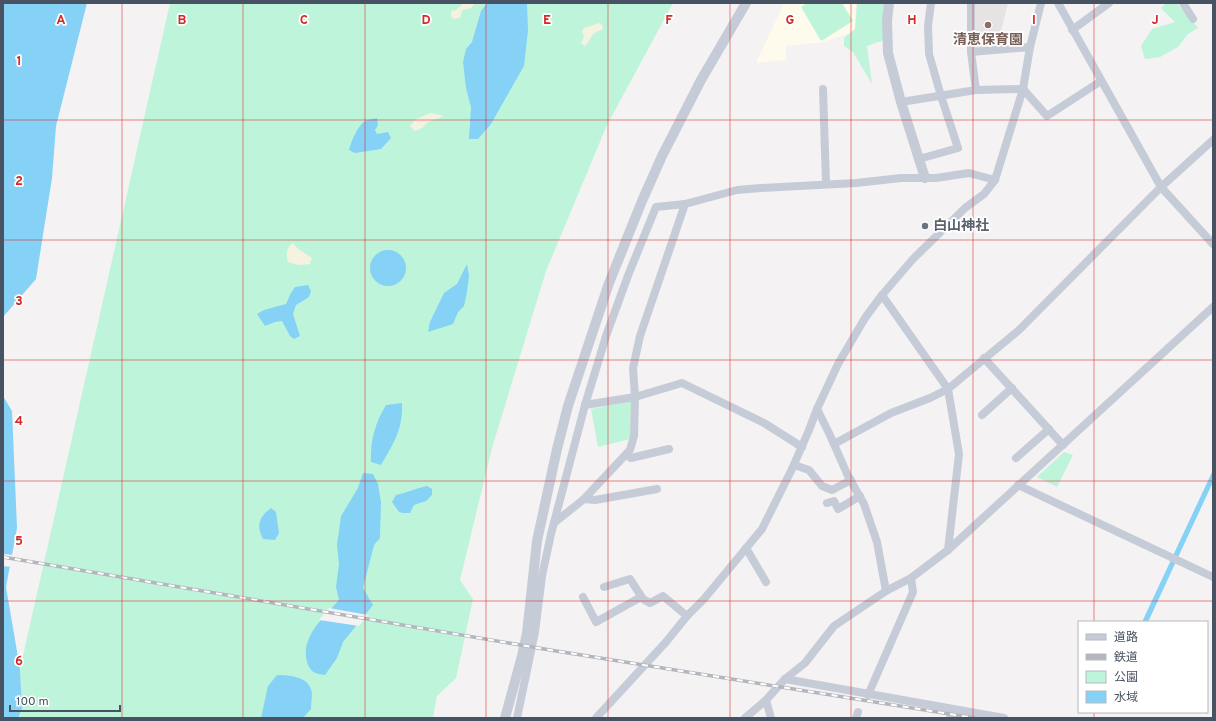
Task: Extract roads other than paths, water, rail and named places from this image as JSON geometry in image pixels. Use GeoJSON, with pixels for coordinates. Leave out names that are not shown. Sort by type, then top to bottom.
{"type":"FeatureCollection","features":[{"type":"Feature","properties":{"kind":"street"},"geometry":{"type":"LineString","coordinates":[[505,718],[524,648],[537,541],[557,449],[568,406],[609,283],[662,156],[701,80],[746,3]]}},
{"type":"Feature","properties":{"kind":"street"},"geometry":{"type":"LineString","coordinates":[[889,3],[887,21],[888,53],[901,102],[925,178]]}},
{"type":"Feature","properties":{"kind":"street"},"geometry":{"type":"LineString","coordinates":[[919,159],[958,148],[929,54],[928,26],[931,3]]}},
{"type":"Feature","properties":{"kind":"street"},"geometry":{"type":"LineString","coordinates":[[970,3],[971,52],[976,90]]}},
{"type":"Feature","properties":{"kind":"street"},"geometry":{"type":"LineString","coordinates":[[596,718],[704,599],[762,529],[794,465],[817,409],[850,342],[882,295],[913,259],[965,208],[984,194],[995,180],[1023,89],[1030,47],[1041,3]]}},
{"type":"Feature","properties":{"kind":"street"},"geometry":{"type":"LineString","coordinates":[[1058,3],[1161,187],[1213,244]]}},
{"type":"Feature","properties":{"kind":"street"},"geometry":{"type":"LineString","coordinates":[[1072,30],[1109,3]]}},
{"type":"Feature","properties":{"kind":"street"},"geometry":{"type":"LineString","coordinates":[[1183,3],[1193,19]]}},
{"type":"Feature","properties":{"kind":"street"},"geometry":{"type":"LineString","coordinates":[[971,52],[1030,47]]}},
{"type":"Feature","properties":{"kind":"street"},"geometry":{"type":"LineString","coordinates":[[901,102],[976,90],[1023,89],[1047,116],[1101,81]]}},
{"type":"Feature","properties":{"kind":"street"},"geometry":{"type":"LineString","coordinates":[[824,89],[826,183]]}},
{"type":"Feature","properties":{"kind":"street"},"geometry":{"type":"LineString","coordinates":[[834,444],[891,413],[930,398],[948,389],[1019,330],[1161,187],[1213,140]]}},
{"type":"Feature","properties":{"kind":"street"},"geometry":{"type":"LineString","coordinates":[[517,718],[535,632],[542,576],[554,523],[585,405],[607,333],[656,206],[685,204],[737,190],[826,183],[856,183],[969,173],[995,180]]}},
{"type":"Feature","properties":{"kind":"street"},"geometry":{"type":"LineString","coordinates":[[554,523],[584,499],[626,455],[632,445],[634,436],[636,397],[633,368],[635,354],[685,204]]}},
{"type":"Feature","properties":{"kind":"street"},"geometry":{"type":"LineString","coordinates":[[882,295],[948,389],[959,454],[948,550]]}},
{"type":"Feature","properties":{"kind":"street"},"geometry":{"type":"LineString","coordinates":[[745,718],[766,700],[784,680],[805,663],[834,626],[886,592],[911,578],[948,550],[1213,307]]}},
{"type":"Feature","properties":{"kind":"street"},"geometry":{"type":"LineString","coordinates":[[984,358],[1063,445]]}},
{"type":"Feature","properties":{"kind":"street"},"geometry":{"type":"LineString","coordinates":[[585,405],[636,397],[682,383],[764,422],[802,447]]}},
{"type":"Feature","properties":{"kind":"street"},"geometry":{"type":"LineString","coordinates":[[982,415],[1012,388]]}},
{"type":"Feature","properties":{"kind":"street"},"geometry":{"type":"LineString","coordinates":[[817,409],[864,504],[877,542],[886,592]]}},
{"type":"Feature","properties":{"kind":"street"},"geometry":{"type":"LineString","coordinates":[[1016,458],[1049,429]]}},
{"type":"Feature","properties":{"kind":"street"},"geometry":{"type":"LineString","coordinates":[[626,455],[631,458],[669,449]]}},
{"type":"Feature","properties":{"kind":"street"},"geometry":{"type":"LineString","coordinates":[[794,465],[809,470],[822,486],[832,490],[851,480]]}},
{"type":"Feature","properties":{"kind":"street"},"geometry":{"type":"LineString","coordinates":[[1018,485],[1213,577]]}},
{"type":"Feature","properties":{"kind":"street"},"geometry":{"type":"LineString","coordinates":[[584,499],[595,500],[657,489]]}},
{"type":"Feature","properties":{"kind":"street"},"geometry":{"type":"LineString","coordinates":[[827,503],[834,501],[838,509],[860,496]]}},
{"type":"Feature","properties":{"kind":"street"},"geometry":{"type":"LineString","coordinates":[[746,548],[766,582]]}},
{"type":"Feature","properties":{"kind":"street"},"geometry":{"type":"LineString","coordinates":[[868,695],[913,592],[911,578]]}},
{"type":"Feature","properties":{"kind":"street"},"geometry":{"type":"LineString","coordinates":[[604,587],[630,579],[642,599],[650,603],[663,596],[687,616]]}},
{"type":"Feature","properties":{"kind":"street"},"geometry":{"type":"LineString","coordinates":[[583,597],[596,622],[641,597]]}},
{"type":"Feature","properties":{"kind":"street"},"geometry":{"type":"LineString","coordinates":[[784,680],[868,695],[950,714],[1004,718]]}},
{"type":"Feature","properties":{"kind":"street"},"geometry":{"type":"LineString","coordinates":[[766,700],[771,718]]}},
{"type":"Feature","properties":{"kind":"water"},"geometry":{"type":"Polygon","coordinates":[[[3,3],[87,3],[56,126],[52,178],[36,279],[3,317],[3,3]]]}},
{"type":"Feature","properties":{"kind":"water"},"geometry":{"type":"Polygon","coordinates":[[[487,3],[527,3],[528,31],[524,66],[491,124],[478,139],[469,139],[471,107],[466,88],[463,62],[466,49],[472,42],[481,11],[487,3]]]}},
{"type":"Feature","properties":{"kind":"water"},"geometry":{"type":"Polygon","coordinates":[[[377,118],[378,125],[375,130],[377,134],[388,132],[391,138],[381,149],[355,153],[349,150],[353,138],[361,125],[367,120],[377,118]]]}},
{"type":"Feature","properties":{"kind":"water"},"geometry":{"type":"Polygon","coordinates":[[[388,250],[401,255],[406,268],[401,281],[388,286],[375,281],[370,268],[375,255],[388,250]]]}},
{"type":"Feature","properties":{"kind":"water"},"geometry":{"type":"Polygon","coordinates":[[[467,264],[469,276],[464,306],[458,312],[453,324],[428,332],[430,322],[444,293],[457,284],[467,264]]]}},
{"type":"Feature","properties":{"kind":"water"},"geometry":{"type":"Polygon","coordinates":[[[308,285],[311,291],[309,297],[296,305],[293,314],[300,336],[294,339],[290,336],[282,321],[265,326],[257,314],[264,310],[286,304],[295,287],[308,285]]]}},
{"type":"Feature","properties":{"kind":"water"},"geometry":{"type":"Polygon","coordinates":[[[3,396],[12,411],[17,528],[6,587],[20,669],[22,709],[18,718],[3,718],[3,396]]]}},
{"type":"Feature","properties":{"kind":"water"},"geometry":{"type":"Polygon","coordinates":[[[402,403],[401,421],[397,436],[390,450],[381,465],[371,462],[372,439],[382,412],[386,405],[402,403]]]}},
{"type":"Feature","properties":{"kind":"water"},"geometry":{"type":"Polygon","coordinates":[[[1213,470],[1213,482],[1148,621],[1142,621],[1213,470]]]}},
{"type":"Feature","properties":{"kind":"water"},"geometry":{"type":"Polygon","coordinates":[[[363,473],[373,474],[378,484],[381,502],[380,538],[374,545],[363,588],[373,605],[343,642],[337,658],[325,675],[318,674],[313,672],[308,665],[306,653],[307,644],[320,620],[339,600],[336,587],[339,564],[337,545],[341,516],[358,488],[363,473]]]}},
{"type":"Feature","properties":{"kind":"water"},"geometry":{"type":"Polygon","coordinates":[[[427,486],[432,489],[432,495],[426,501],[414,505],[410,513],[399,512],[392,502],[396,495],[427,486]]]}},
{"type":"Feature","properties":{"kind":"water"},"geometry":{"type":"Polygon","coordinates":[[[271,508],[276,512],[279,533],[275,540],[263,539],[259,525],[261,518],[271,508]]]}},
{"type":"Feature","properties":{"kind":"water"},"geometry":{"type":"Polygon","coordinates":[[[277,675],[296,677],[305,681],[309,685],[312,693],[311,709],[303,718],[261,718],[268,686],[277,675]]]}},
{"type":"Feature","properties":{"kind":"railway"},"geometry":{"type":"LineString","coordinates":[[3,557],[550,650],[975,718]]}},
{"type":"Feature","properties":{"kind":"place","name":"清恵保育園"},"geometry":{"type":"Point","coordinates":[988,25]}},
{"type":"Feature","properties":{"kind":"place","name":"白山神社"},"geometry":{"type":"Point","coordinates":[925,226]}}]}
